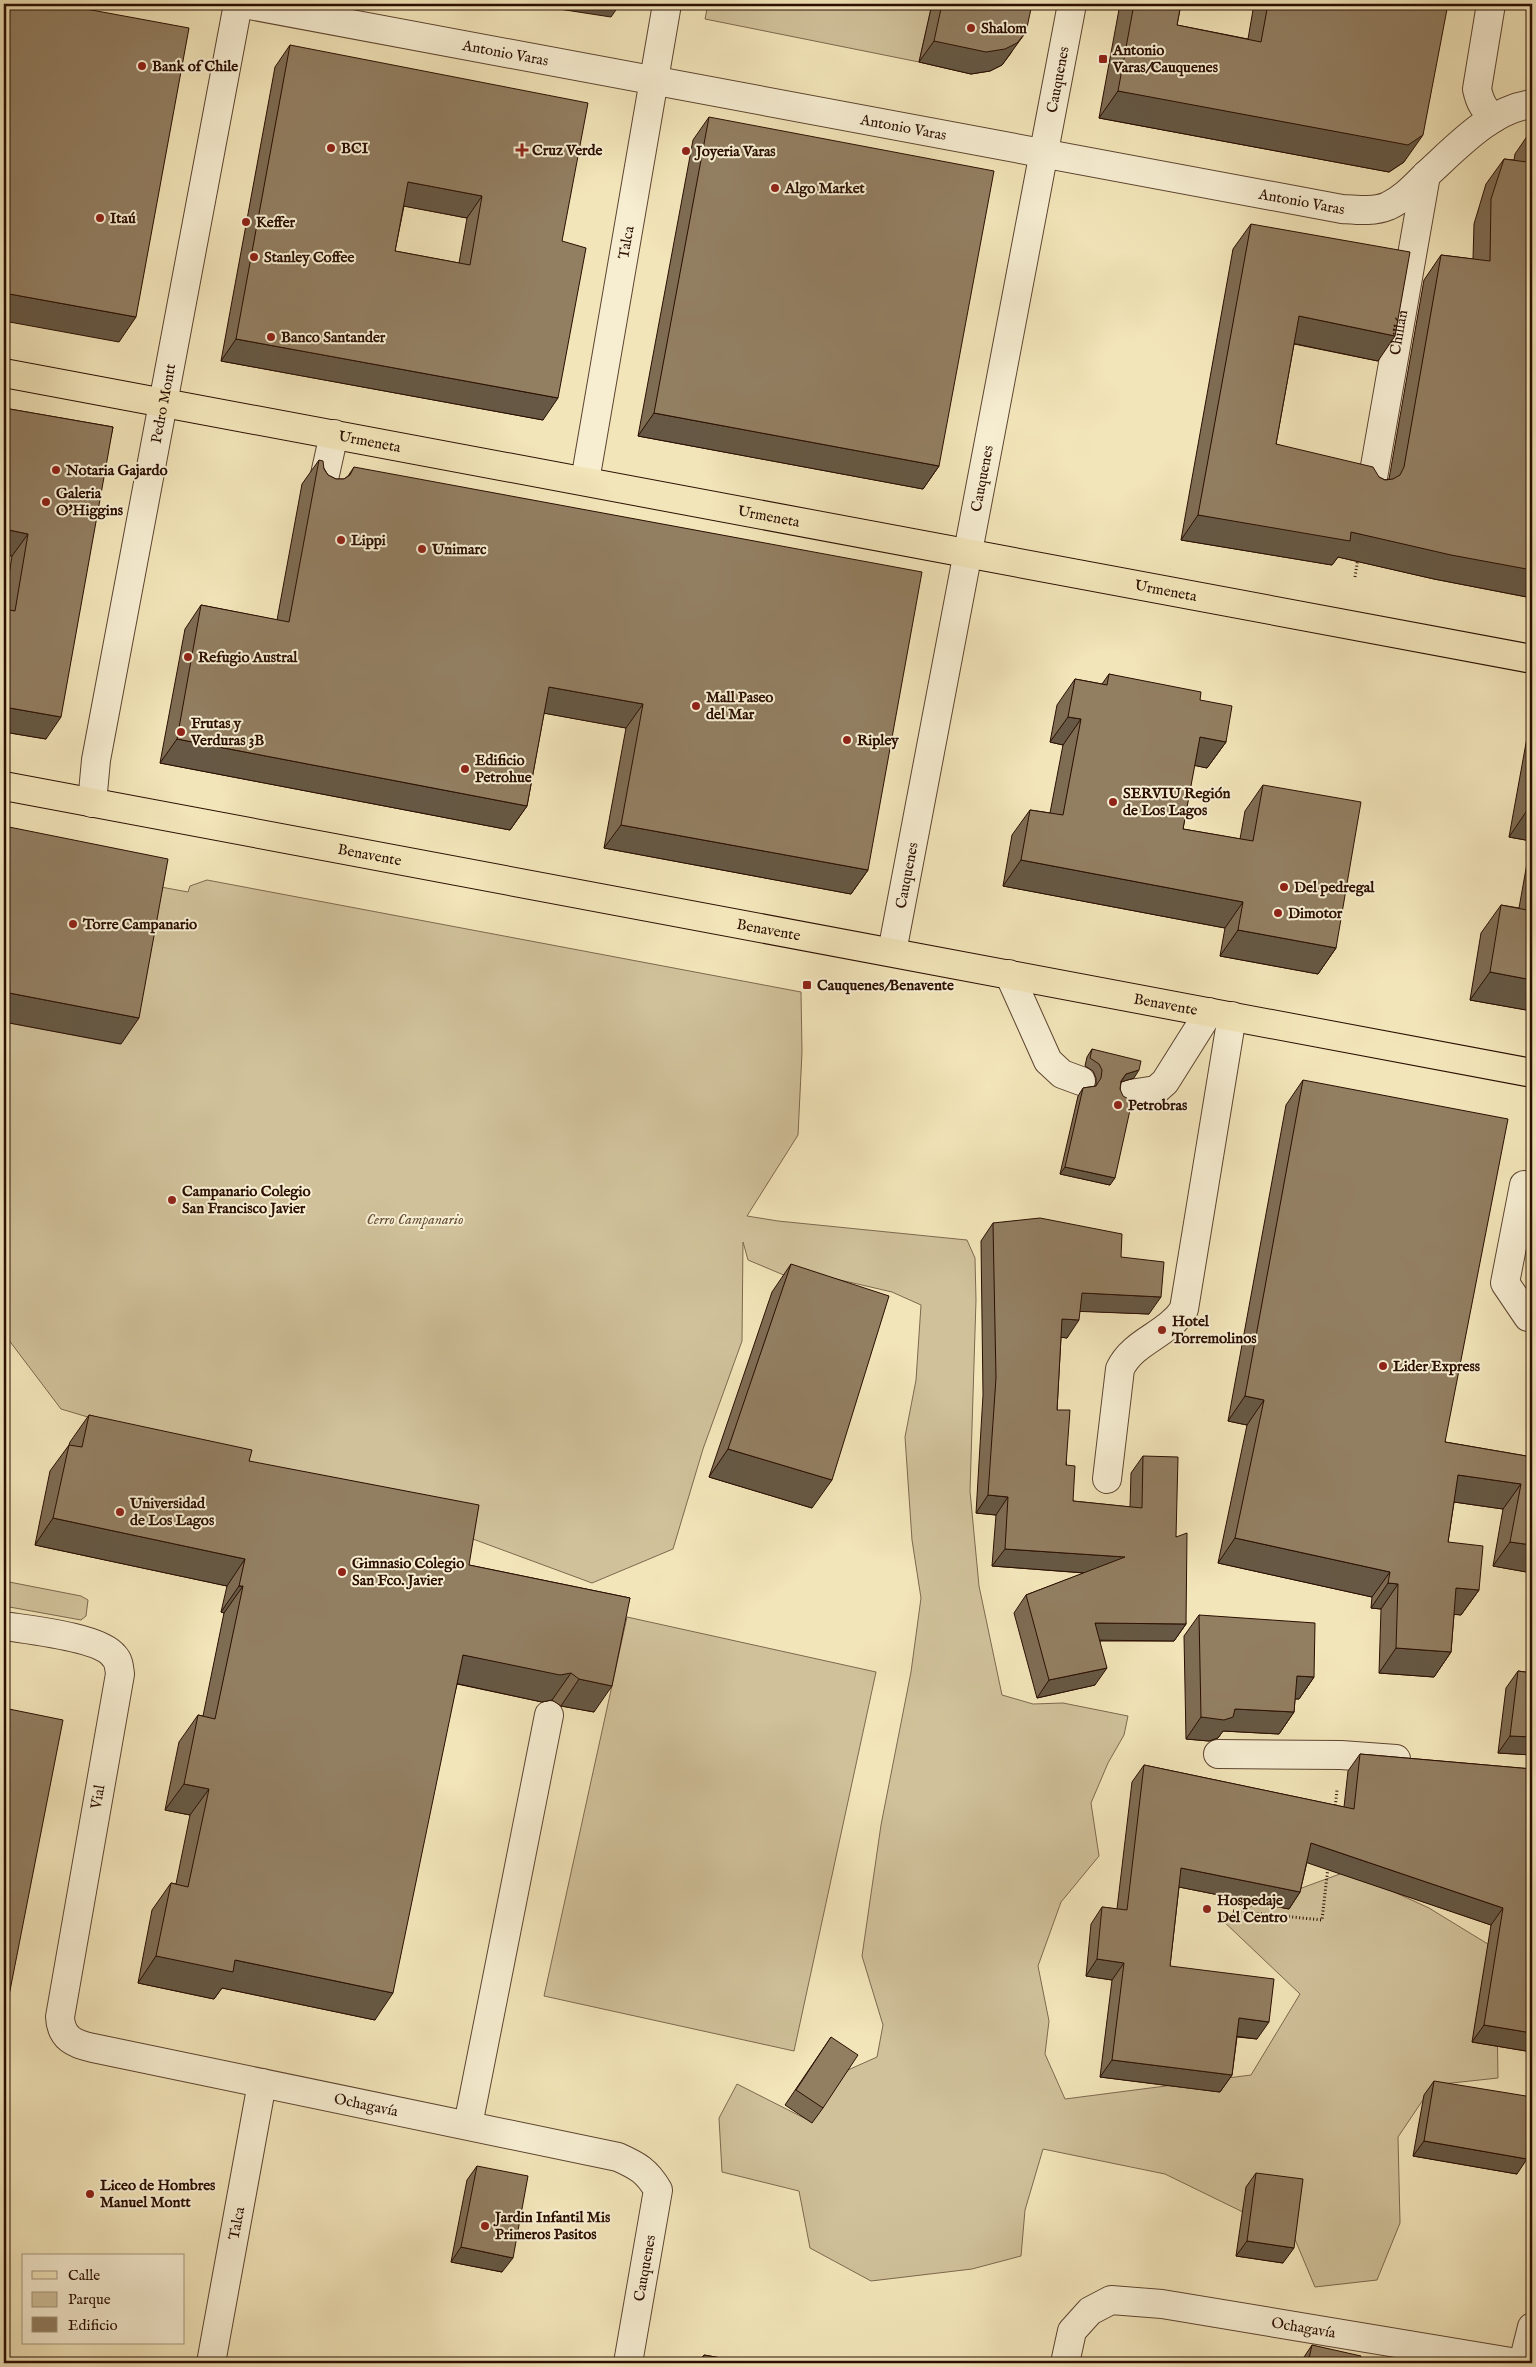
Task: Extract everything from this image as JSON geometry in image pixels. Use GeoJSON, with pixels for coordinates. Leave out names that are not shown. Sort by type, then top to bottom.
{"type":"FeatureCollection","features":[{"type":"Feature","properties":{"kind":"main road","name":"Urmeneta"},"geometry":{"type":"LineString","coordinates":[[4,373],[1532,659]]}},
{"type":"Feature","properties":{"kind":"main road","name":"Benavente"},"geometry":{"type":"LineString","coordinates":[[4,786],[1532,1073]]}},
{"type":"Feature","properties":{"kind":"street","name":"Pedro Montt"},"geometry":{"type":"LineString","coordinates":[[92,803],[96,760],[238,4]]}},
{"type":"Feature","properties":{"kind":"street","name":"Antonio Varas"},"geometry":{"type":"LineString","coordinates":[[244,4],[1044,154],[1342,209],[1365,211],[1386,207],[1398,200],[1494,118],[1508,110],[1532,104]]}},
{"type":"Feature","properties":{"kind":"street","name":"Talca"},"geometry":{"type":"LineString","coordinates":[[585,481],[667,4]]}},
{"type":"Feature","properties":{"kind":"street","name":"Cauquenes"},"geometry":{"type":"LineString","coordinates":[[892,952],[1072,4]]}},
{"type":"Feature","properties":{"kind":"street"},"geometry":{"type":"LineString","coordinates":[[1491,4],[1477,90],[1485,110],[1494,118]]}},
{"type":"Feature","properties":{"kind":"street","name":"Chillán"},"geometry":{"type":"LineString","coordinates":[[1371,489],[1426,175]]}},
{"type":"Feature","properties":{"kind":"street"},"geometry":{"type":"LineString","coordinates":[[322,488],[334,434]]}},
{"type":"Feature","properties":{"kind":"street"},"geometry":{"type":"LineString","coordinates":[[1009,974],[1020,995],[1041,1050],[1048,1061],[1062,1074],[1081,1081]]}},
{"type":"Feature","properties":{"kind":"street"},"geometry":{"type":"LineString","coordinates":[[1130,1094],[1156,1090],[1221,1014]]}},
{"type":"Feature","properties":{"kind":"street"},"geometry":{"type":"LineString","coordinates":[[1107,1479],[1120,1369],[1126,1356],[1177,1319],[1184,1309],[1221,1014]]}},
{"type":"Feature","properties":{"kind":"street"},"geometry":{"type":"LineString","coordinates":[[1524,1185],[1505,1284],[1528,1317],[1532,1318]]}},
{"type":"Feature","properties":{"kind":"street","name":"Vial"},"geometry":{"type":"LineString","coordinates":[[4,1626],[95,1643],[114,1655],[119,1663],[118,1684],[60,2017],[60,2027],[65,2035],[72,2042],[80,2045]]}},
{"type":"Feature","properties":{"kind":"street"},"geometry":{"type":"LineString","coordinates":[[468,2125],[549,1715]]}},
{"type":"Feature","properties":{"kind":"street"},"geometry":{"type":"LineString","coordinates":[[1218,1754],[1341,1755],[1418,1761]]}},
{"type":"Feature","properties":{"kind":"street","name":"Ochagavía"},"geometry":{"type":"LineString","coordinates":[[80,2045],[618,2157],[638,2166],[650,2176]]}},
{"type":"Feature","properties":{"kind":"street","name":"Talca"},"geometry":{"type":"LineString","coordinates":[[211,2363],[262,2083]]}},
{"type":"Feature","properties":{"kind":"street","name":"Cauquenes"},"geometry":{"type":"LineString","coordinates":[[628,2363],[656,2208],[658,2190],[650,2176]]}},
{"type":"Feature","properties":{"kind":"street","name":"Ochagavía"},"geometry":{"type":"LineString","coordinates":[[1065,2363],[1072,2331],[1090,2311],[1111,2300],[1162,2304],[1517,2363]]}},
{"type":"Feature","properties":{"kind":"street"},"geometry":{"type":"LineString","coordinates":[[1523,2363],[1532,2327]]}},
{"type":"Feature","properties":{"kind":"path"},"geometry":{"type":"LineString","coordinates":[[1355,577],[1360,548]]}},
{"type":"Feature","properties":{"kind":"path"},"geometry":{"type":"LineString","coordinates":[[1334,1813],[1341,1755]]}},
{"type":"Feature","properties":{"kind":"path"},"geometry":{"type":"LineString","coordinates":[[1233,1911],[1322,1920],[1329,1862]]}},
{"type":"Feature","properties":{"kind":"green space"},"geometry":{"type":"Polygon","coordinates":[[[708,4],[932,4],[919,62],[705,19],[708,4]]]}},
{"type":"Feature","properties":{"kind":"green space","name":"Cerro Campanario"},"geometry":{"type":"Polygon","coordinates":[[[207,880],[801,992],[802,1052],[798,1135],[747,1216],[778,1221],[967,1240],[975,1258],[976,1300],[970,1491],[979,1586],[1002,1695],[1033,1704],[1063,1703],[1128,1716],[1124,1735],[1108,1763],[1091,1803],[1099,1856],[1061,1902],[1038,1966],[1049,2021],[1045,2054],[1065,2099],[1251,2075],[1300,1994],[1220,1918],[1348,1871],[1429,1908],[1496,1949],[1498,2078],[1433,2085],[1398,2137],[1400,2223],[1377,2280],[1315,2287],[1294,2237],[1165,2174],[1043,2149],[1025,2210],[1021,2256],[972,2269],[871,2281],[810,2248],[799,2191],[722,2172],[719,2118],[737,2084],[810,2121],[848,2070],[877,2057],[883,2025],[862,1956],[881,1825],[911,1672],[921,1598],[912,1540],[905,1437],[916,1380],[921,1305],[892,1292],[836,1279],[798,1281],[748,1260],[743,1242],[742,1341],[703,1449],[673,1549],[592,1583],[416,1518],[61,1409],[5,1335],[4,1329],[4,1022],[120,1044],[150,885],[188,892],[190,886],[207,880]]]}},
{"type":"Feature","properties":{"kind":"green space"},"geometry":{"type":"Polygon","coordinates":[[[4,1581],[81,1596],[88,1600],[86,1616],[81,1620],[4,1606],[4,1581]]]}},
{"type":"Feature","properties":{"kind":"green space"},"geometry":{"type":"Polygon","coordinates":[[[627,1617],[876,1672],[794,2051],[544,1996],[627,1617]]]}},
{"type":"Feature","properties":{"kind":"building"},"geometry":{"type":"Polygon","coordinates":[[[4,4],[59,4],[189,28],[136,317],[4,293],[4,4]]]}},
{"type":"Feature","properties":{"kind":"building"},"geometry":{"type":"Polygon","coordinates":[[[942,4],[1032,4],[1026,32],[1017,43],[1005,49],[986,52],[934,41],[942,4]]]}},
{"type":"Feature","properties":{"kind":"building"},"geometry":{"type":"Polygon","coordinates":[[[1134,4],[1181,4],[1177,25],[1261,42],[1268,4],[1448,4],[1423,135],[1408,145],[1118,91],[1134,4]]]}},
{"type":"Feature","properties":{"kind":"building"},"geometry":{"type":"Polygon","coordinates":[[[290,45],[588,103],[562,241],[586,248],[558,398],[236,339],[290,45]],[[408,182],[395,251],[470,265],[482,196],[408,182]]]}},
{"type":"Feature","properties":{"kind":"building"},"geometry":{"type":"Polygon","coordinates":[[[709,117],[994,171],[939,466],[654,413],[709,117]]]}},
{"type":"Feature","properties":{"kind":"building"},"geometry":{"type":"Polygon","coordinates":[[[1532,129],[1532,570],[1451,555],[1351,532],[1350,541],[1198,515],[1251,224],[1410,252],[1395,336],[1299,316],[1276,444],[1373,467],[1379,477],[1385,480],[1393,479],[1400,475],[1404,467],[1441,255],[1490,261],[1491,199],[1504,159],[1527,162],[1532,129]]]}},
{"type":"Feature","properties":{"kind":"building"},"geometry":{"type":"Polygon","coordinates":[[[4,408],[113,427],[61,717],[4,707],[4,609],[15,611],[28,534],[4,529],[4,408]]]}},
{"type":"Feature","properties":{"kind":"building","name":"Mall Paseo del Mar"},"geometry":{"type":"Polygon","coordinates":[[[319,460],[323,461],[324,469],[328,475],[336,479],[344,479],[350,475],[354,467],[922,572],[868,870],[621,825],[643,704],[549,687],[527,806],[177,739],[201,605],[289,622],[319,460]]]}},
{"type":"Feature","properties":{"kind":"building"},"geometry":{"type":"Polygon","coordinates":[[[1109,674],[1201,692],[1200,700],[1232,706],[1226,742],[1200,737],[1183,829],[1253,841],[1263,785],[1361,802],[1336,948],[1238,930],[1243,902],[1021,860],[1030,810],[1063,815],[1081,719],[1068,717],[1075,679],[1107,685],[1109,674]]]}},
{"type":"Feature","properties":{"kind":"building"},"geometry":{"type":"Polygon","coordinates":[[[1532,787],[1532,810],[1528,809],[1532,787]]]}},
{"type":"Feature","properties":{"kind":"building","name":"Torre Campanario"},"geometry":{"type":"Polygon","coordinates":[[[4,826],[168,859],[139,1018],[4,992],[4,826]]]}},
{"type":"Feature","properties":{"kind":"building"},"geometry":{"type":"Polygon","coordinates":[[[1501,905],[1532,911],[1532,980],[1490,972],[1501,905]]]}},
{"type":"Feature","properties":{"kind":"building"},"geometry":{"type":"Polygon","coordinates":[[[1092,1049],[1141,1061],[1139,1070],[1126,1074],[1121,1081],[1120,1089],[1123,1096],[1132,1101],[1115,1178],[1065,1167],[1083,1088],[1096,1086],[1101,1078],[1102,1070],[1099,1064],[1090,1058],[1092,1049]]]}},
{"type":"Feature","properties":{"kind":"building"},"geometry":{"type":"Polygon","coordinates":[[[1303,1080],[1508,1119],[1445,1442],[1532,1457],[1532,1545],[1510,1542],[1521,1484],[1458,1475],[1448,1542],[1483,1546],[1479,1590],[1456,1588],[1451,1652],[1396,1648],[1398,1584],[1388,1583],[1390,1572],[1235,1538],[1264,1400],[1245,1396],[1303,1080]]]}},
{"type":"Feature","properties":{"kind":"building"},"geometry":{"type":"Polygon","coordinates":[[[1040,1218],[1122,1234],[1121,1257],[1164,1262],[1161,1297],[1082,1293],[1079,1320],[1062,1319],[1057,1410],[1070,1410],[1066,1465],[1075,1466],[1073,1501],[1142,1508],[1143,1456],[1178,1457],[1176,1537],[1187,1533],[1186,1624],[1095,1623],[1107,1668],[1049,1680],[1026,1595],[1125,1557],[1005,1549],[1008,1497],[988,1495],[996,1378],[993,1223],[1040,1218]]]}},
{"type":"Feature","properties":{"kind":"building"},"geometry":{"type":"Polygon","coordinates":[[[791,1264],[889,1296],[832,1480],[728,1449],[791,1264]]]}},
{"type":"Feature","properties":{"kind":"building"},"geometry":{"type":"Polygon","coordinates":[[[89,1415],[252,1450],[249,1461],[479,1505],[469,1565],[630,1598],[612,1686],[579,1679],[571,1673],[560,1675],[463,1655],[393,1993],[235,1960],[233,1972],[156,1956],[171,1883],[188,1887],[209,1789],[184,1784],[198,1715],[215,1719],[243,1586],[239,1586],[245,1559],[53,1518],[69,1445],[82,1447],[89,1415]]]}},
{"type":"Feature","properties":{"kind":"building"},"geometry":{"type":"Polygon","coordinates":[[[1199,1615],[1315,1623],[1314,1677],[1297,1676],[1294,1712],[1235,1709],[1233,1717],[1224,1720],[1201,1717],[1199,1615]]]}},
{"type":"Feature","properties":{"kind":"building"},"geometry":{"type":"Polygon","coordinates":[[[1518,1671],[1532,1673],[1532,1737],[1510,1736],[1518,1671]]]}},
{"type":"Feature","properties":{"kind":"building"},"geometry":{"type":"Polygon","coordinates":[[[4,1708],[63,1720],[6,2011],[4,2011],[4,1708]]]}},
{"type":"Feature","properties":{"kind":"building"},"geometry":{"type":"Polygon","coordinates":[[[1360,1754],[1532,1769],[1532,2033],[1484,2025],[1503,1908],[1311,1843],[1300,1892],[1181,1868],[1170,1966],[1274,1979],[1269,2022],[1239,2018],[1232,2075],[1112,2060],[1124,1963],[1097,1959],[1102,1907],[1127,1910],[1144,1765],[1354,1809],[1360,1754]]]}},
{"type":"Feature","properties":{"kind":"building"},"geometry":{"type":"Polygon","coordinates":[[[831,2037],[858,2055],[823,2108],[796,2090],[831,2037]]]}},
{"type":"Feature","properties":{"kind":"building"},"geometry":{"type":"Polygon","coordinates":[[[1434,2081],[1532,2097],[1532,2130],[1527,2159],[1424,2141],[1434,2081]]]}},
{"type":"Feature","properties":{"kind":"building","name":"Jardin Infantil Mis Primeros Pasitos"},"geometry":{"type":"Polygon","coordinates":[[[477,2166],[528,2176],[513,2258],[461,2247],[477,2166]]]}},
{"type":"Feature","properties":{"kind":"building"},"geometry":{"type":"Polygon","coordinates":[[[1256,2173],[1303,2179],[1294,2248],[1247,2241],[1256,2173]]]}},
{"type":"Feature","properties":{"kind":"building"},"geometry":{"type":"Polygon","coordinates":[[[1312,2345],[1361,2356],[1359,2363],[1308,2363],[1312,2345]]]}},
{"type":"Feature","properties":{"kind":"building"},"geometry":{"type":"Polygon","coordinates":[[[704,2355],[749,2363],[702,2363],[704,2355]]]}},
{"type":"Feature","properties":{"kind":"place","name":"Shalom"},"geometry":{"type":"Point","coordinates":[971,28]}},
{"type":"Feature","properties":{"kind":"place","name":"Antonio Varas/Cauquenes"},"geometry":{"type":"Point","coordinates":[1103,59]}},
{"type":"Feature","properties":{"kind":"place","name":"Bank of Chile"},"geometry":{"type":"Point","coordinates":[142,66]}},
{"type":"Feature","properties":{"kind":"place","name":"BCI"},"geometry":{"type":"Point","coordinates":[331,148]}},
{"type":"Feature","properties":{"kind":"place","name":"Cruz Verde"},"geometry":{"type":"Point","coordinates":[522,150]}},
{"type":"Feature","properties":{"kind":"place","name":"Joyeria Varas"},"geometry":{"type":"Point","coordinates":[686,151]}},
{"type":"Feature","properties":{"kind":"place","name":"Algo Market"},"geometry":{"type":"Point","coordinates":[775,188]}},
{"type":"Feature","properties":{"kind":"place","name":"Itaú"},"geometry":{"type":"Point","coordinates":[100,218]}},
{"type":"Feature","properties":{"kind":"place","name":"Keffer"},"geometry":{"type":"Point","coordinates":[246,222]}},
{"type":"Feature","properties":{"kind":"place","name":"Stanley Coffee"},"geometry":{"type":"Point","coordinates":[254,257]}},
{"type":"Feature","properties":{"kind":"place","name":"Banco Santander"},"geometry":{"type":"Point","coordinates":[271,337]}},
{"type":"Feature","properties":{"kind":"place","name":"Notaria Gajardo"},"geometry":{"type":"Point","coordinates":[56,470]}},
{"type":"Feature","properties":{"kind":"place","name":"Galeria O'Higgins"},"geometry":{"type":"Point","coordinates":[46,502]}},
{"type":"Feature","properties":{"kind":"place","name":"Lippi"},"geometry":{"type":"Point","coordinates":[341,540]}},
{"type":"Feature","properties":{"kind":"place","name":"Unimarc"},"geometry":{"type":"Point","coordinates":[422,549]}},
{"type":"Feature","properties":{"kind":"place","name":"Refugio Austral"},"geometry":{"type":"Point","coordinates":[188,657]}},
{"type":"Feature","properties":{"kind":"place","name":"Mall Paseo del Mar"},"geometry":{"type":"Point","coordinates":[696,706]}},
{"type":"Feature","properties":{"kind":"place","name":"Frutas y Verduras 3B"},"geometry":{"type":"Point","coordinates":[181,732]}},
{"type":"Feature","properties":{"kind":"place","name":"Ripley"},"geometry":{"type":"Point","coordinates":[847,740]}},
{"type":"Feature","properties":{"kind":"place","name":"Edificio Petrohue"},"geometry":{"type":"Point","coordinates":[465,769]}},
{"type":"Feature","properties":{"kind":"place","name":"SERVIU Región de Los Lagos"},"geometry":{"type":"Point","coordinates":[1113,802]}},
{"type":"Feature","properties":{"kind":"place","name":"Del pedregal"},"geometry":{"type":"Point","coordinates":[1284,887]}},
{"type":"Feature","properties":{"kind":"place","name":"Dimotor"},"geometry":{"type":"Point","coordinates":[1278,913]}},
{"type":"Feature","properties":{"kind":"place","name":"Torre Campanario"},"geometry":{"type":"Point","coordinates":[73,924]}},
{"type":"Feature","properties":{"kind":"place","name":"Cauquenes/Benavente"},"geometry":{"type":"Point","coordinates":[807,985]}},
{"type":"Feature","properties":{"kind":"place","name":"Petrobras"},"geometry":{"type":"Point","coordinates":[1118,1105]}},
{"type":"Feature","properties":{"kind":"place","name":"Campanario Colegio San Francisco Javier"},"geometry":{"type":"Point","coordinates":[172,1200]}},
{"type":"Feature","properties":{"kind":"place","name":"Hotel Torremolinos"},"geometry":{"type":"Point","coordinates":[1162,1330]}},
{"type":"Feature","properties":{"kind":"place","name":"Lider Express"},"geometry":{"type":"Point","coordinates":[1383,1366]}},
{"type":"Feature","properties":{"kind":"place","name":"Universidad de Los Lagos"},"geometry":{"type":"Point","coordinates":[120,1512]}},
{"type":"Feature","properties":{"kind":"place","name":"Gimnasio Colegio San Fco. Javier"},"geometry":{"type":"Point","coordinates":[342,1572]}},
{"type":"Feature","properties":{"kind":"place","name":"Hospedaje Del Centro"},"geometry":{"type":"Point","coordinates":[1207,1909]}},
{"type":"Feature","properties":{"kind":"place","name":"Liceo de Hombres Manuel Montt"},"geometry":{"type":"Point","coordinates":[90,2194]}},
{"type":"Feature","properties":{"kind":"place","name":"Jardin Infantil Mis Primeros Pasitos"},"geometry":{"type":"Point","coordinates":[485,2226]}}]}
